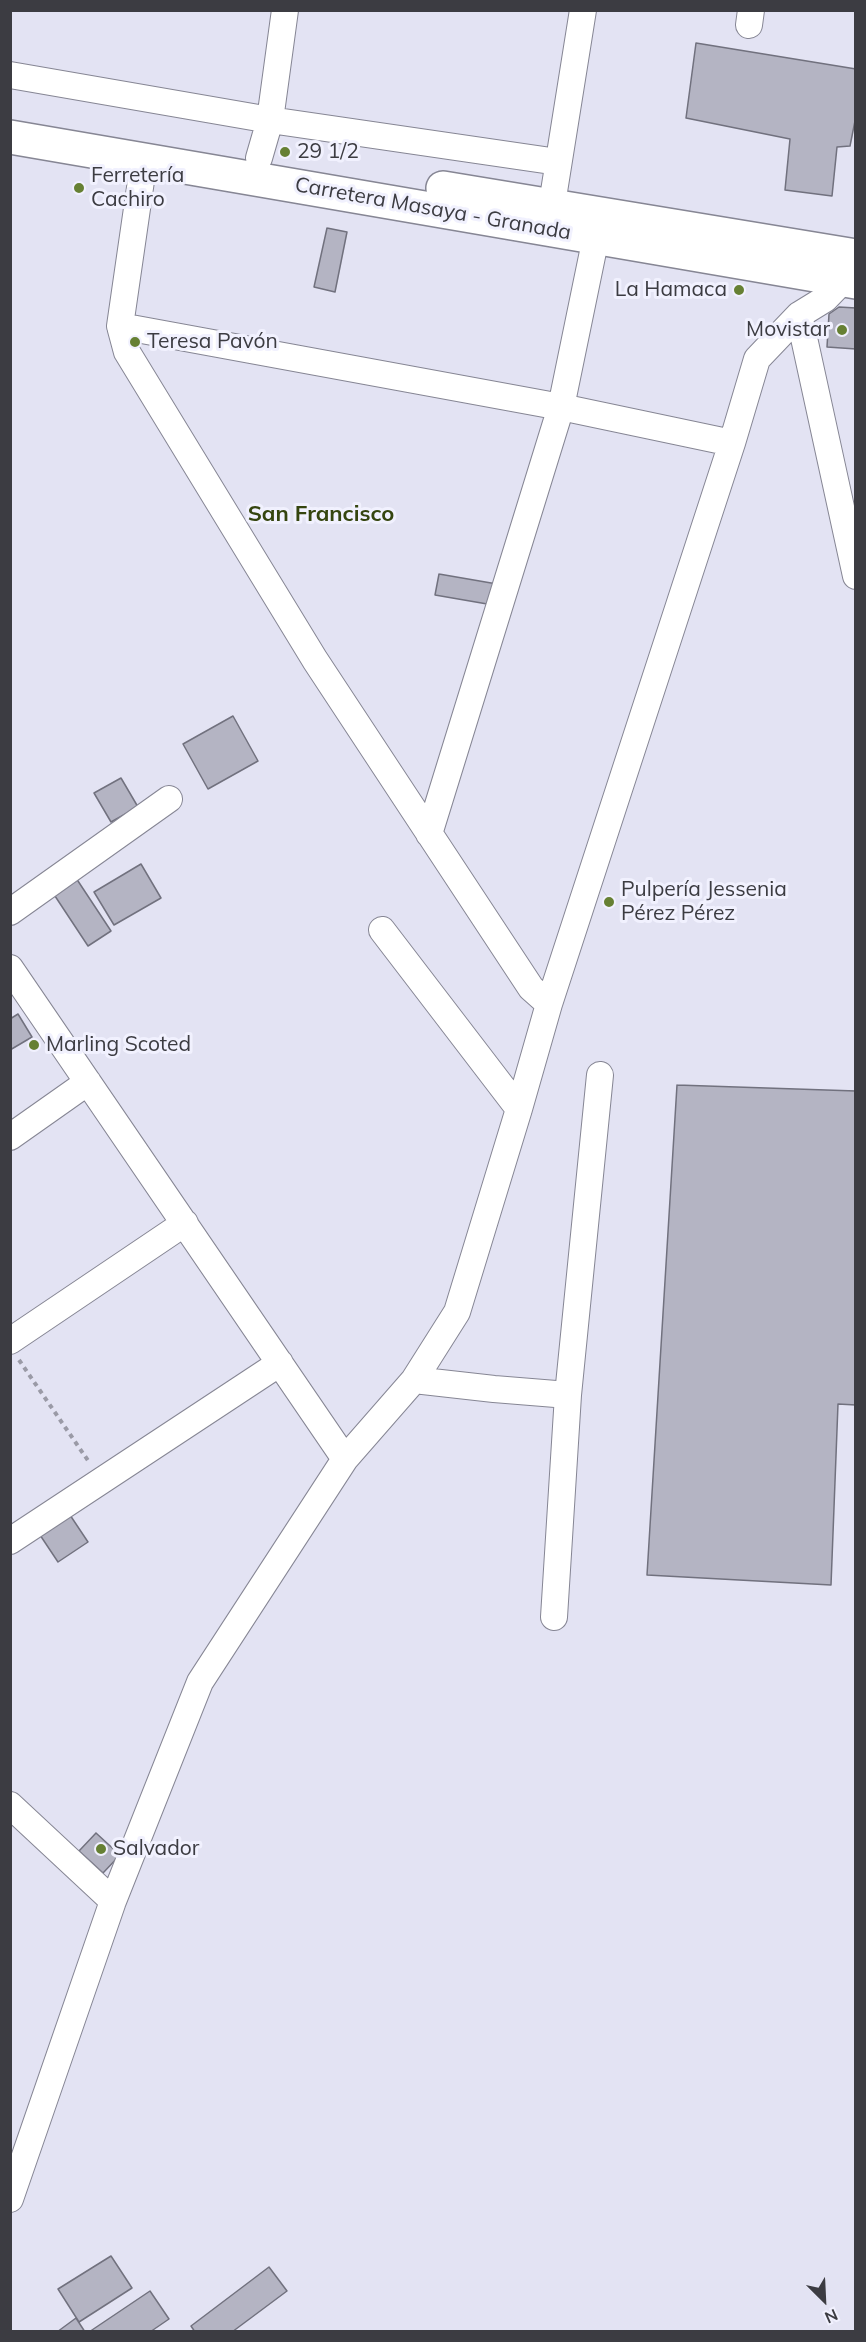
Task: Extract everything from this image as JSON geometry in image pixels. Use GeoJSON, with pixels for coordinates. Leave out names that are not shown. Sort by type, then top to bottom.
{"type":"FeatureCollection","features":[{"type":"Feature","properties":{"kind":"highway","name":"Carretera Masaya - Granada"},"geometry":{"type":"LineString","coordinates":[[10,116],[552,204],[853,271]]}},
{"type":"Feature","properties":{"kind":"highway","name":"Carretera Masaya - Granada"},"geometry":{"type":"LineString","coordinates":[[10,137],[596,237],[853,271]]}},
{"type":"Feature","properties":{"kind":"street"},"geometry":{"type":"LineString","coordinates":[[259,158],[270,120],[285,10]]}},
{"type":"Feature","properties":{"kind":"street"},"geometry":{"type":"LineString","coordinates":[[552,204],[583,10]]}},
{"type":"Feature","properties":{"kind":"street"},"geometry":{"type":"LineString","coordinates":[[10,75],[270,120],[558,162]]}},
{"type":"Feature","properties":{"kind":"street"},"geometry":{"type":"LineString","coordinates":[[144,160],[120,326],[127,352],[315,660],[531,988],[549,1004]]}},
{"type":"Feature","properties":{"kind":"street"},"geometry":{"type":"LineString","coordinates":[[429,834],[561,407],[596,237]]}},
{"type":"Feature","properties":{"kind":"street"},"geometry":{"type":"LineString","coordinates":[[10,2199],[113,1902],[200,1682],[345,1459],[414,1380],[457,1312],[549,1004],[732,443],[757,358],[799,315],[825,299],[853,271]]}},
{"type":"Feature","properties":{"kind":"street"},"geometry":{"type":"LineString","coordinates":[[799,315],[855,576]]}},
{"type":"Feature","properties":{"kind":"street"},"geometry":{"type":"LineString","coordinates":[[120,326],[561,407],[732,443]]}},
{"type":"Feature","properties":{"kind":"street"},"geometry":{"type":"LineString","coordinates":[[10,912],[169,799]]}},
{"type":"Feature","properties":{"kind":"street"},"geometry":{"type":"LineString","coordinates":[[382,930],[519,1109]]}},
{"type":"Feature","properties":{"kind":"street"},"geometry":{"type":"LineString","coordinates":[[10,968],[345,1459]]}},
{"type":"Feature","properties":{"kind":"street"},"geometry":{"type":"LineString","coordinates":[[554,1617],[568,1395],[600,1075]]}},
{"type":"Feature","properties":{"kind":"street"},"geometry":{"type":"LineString","coordinates":[[10,1137],[88,1082]]}},
{"type":"Feature","properties":{"kind":"street"},"geometry":{"type":"LineString","coordinates":[[14,1349],[185,1223]]}},
{"type":"Feature","properties":{"kind":"street"},"geometry":{"type":"LineString","coordinates":[[10,1541],[280,1363]]}},
{"type":"Feature","properties":{"kind":"street"},"geometry":{"type":"LineString","coordinates":[[414,1380],[568,1395]]}},
{"type":"Feature","properties":{"kind":"street"},"geometry":{"type":"LineString","coordinates":[[10,1805],[113,1902]]}},
{"type":"Feature","properties":{"kind":"path"},"geometry":{"type":"LineString","coordinates":[[14,1349],[102,1480]]}},
{"type":"Feature","properties":{"kind":"building"},"geometry":{"type":"Polygon","coordinates":[[[696,43],[856,69],[856,116],[850,146],[837,147],[832,196],[785,190],[790,139],[686,118],[696,43]]]}},
{"type":"Feature","properties":{"kind":"building"},"geometry":{"type":"Polygon","coordinates":[[[327,228],[347,232],[335,292],[314,287],[327,228]]]}},
{"type":"Feature","properties":{"kind":"building","name":"Movistar"},"geometry":{"type":"Polygon","coordinates":[[[839,307],[856,308],[856,349],[827,347],[829,314],[839,307]]]}},
{"type":"Feature","properties":{"kind":"building"},"geometry":{"type":"Polygon","coordinates":[[[439,574],[497,584],[493,605],[435,595],[439,574]]]}},
{"type":"Feature","properties":{"kind":"building"},"geometry":{"type":"Polygon","coordinates":[[[233,716],[258,761],[208,789],[183,744],[233,716]]]}},
{"type":"Feature","properties":{"kind":"building"},"geometry":{"type":"Polygon","coordinates":[[[121,778],[138,807],[111,822],[94,793],[121,778]]]}},
{"type":"Feature","properties":{"kind":"building"},"geometry":{"type":"Polygon","coordinates":[[[141,864],[161,898],[114,925],[94,892],[141,864]]]}},
{"type":"Feature","properties":{"kind":"building"},"geometry":{"type":"Polygon","coordinates":[[[76,878],[111,931],[88,946],[53,893],[76,878]]]}},
{"type":"Feature","properties":{"kind":"building"},"geometry":{"type":"Polygon","coordinates":[[[18,1014],[32,1037],[10,1050],[10,1019],[18,1014]]]}},
{"type":"Feature","properties":{"kind":"building"},"geometry":{"type":"Polygon","coordinates":[[[677,1085],[856,1091],[856,1405],[838,1404],[831,1585],[647,1575],[677,1085]]]}},
{"type":"Feature","properties":{"kind":"building"},"geometry":{"type":"Polygon","coordinates":[[[68,1512],[88,1542],[58,1562],[38,1532],[68,1512]]]}},
{"type":"Feature","properties":{"kind":"building"},"geometry":{"type":"Polygon","coordinates":[[[96,1833],[120,1855],[103,1873],[79,1851],[96,1833]]]}},
{"type":"Feature","properties":{"kind":"building"},"geometry":{"type":"Polygon","coordinates":[[[111,2256],[132,2288],[79,2322],[58,2289],[111,2256]]]}},
{"type":"Feature","properties":{"kind":"building"},"geometry":{"type":"Polygon","coordinates":[[[269,2267],[287,2291],[232,2332],[195,2332],[191,2326],[269,2267]]]}},
{"type":"Feature","properties":{"kind":"building"},"geometry":{"type":"Polygon","coordinates":[[[150,2291],[169,2319],[150,2332],[89,2332],[150,2291]]]}},
{"type":"Feature","properties":{"kind":"building"},"geometry":{"type":"Polygon","coordinates":[[[76,2318],[85,2332],[57,2332],[76,2318]]]}},
{"type":"Feature","properties":{"kind":"place","name":"29 1/2"},"geometry":{"type":"Point","coordinates":[285,152]}},
{"type":"Feature","properties":{"kind":"place","name":"Ferretería Cachiro"},"geometry":{"type":"Point","coordinates":[79,188]}},
{"type":"Feature","properties":{"kind":"place","name":"La Hamaca"},"geometry":{"type":"Point","coordinates":[739,290]}},
{"type":"Feature","properties":{"kind":"place","name":"Movistar"},"geometry":{"type":"Point","coordinates":[842,330]}},
{"type":"Feature","properties":{"kind":"place","name":"Teresa Pavón"},"geometry":{"type":"Point","coordinates":[135,342]}},
{"type":"Feature","properties":{"kind":"place","name":"Pulpería Jessenia Pérez Pérez"},"geometry":{"type":"Point","coordinates":[609,902]}},
{"type":"Feature","properties":{"kind":"place","name":"Marling Scoted"},"geometry":{"type":"Point","coordinates":[34,1045]}},
{"type":"Feature","properties":{"kind":"place","name":"Salvador"},"geometry":{"type":"Point","coordinates":[101,1849]}},
{"type":"Feature","properties":{"kind":"district","name":"San Francisco"},"geometry":{"type":"Point","coordinates":[321,514]}}]}
